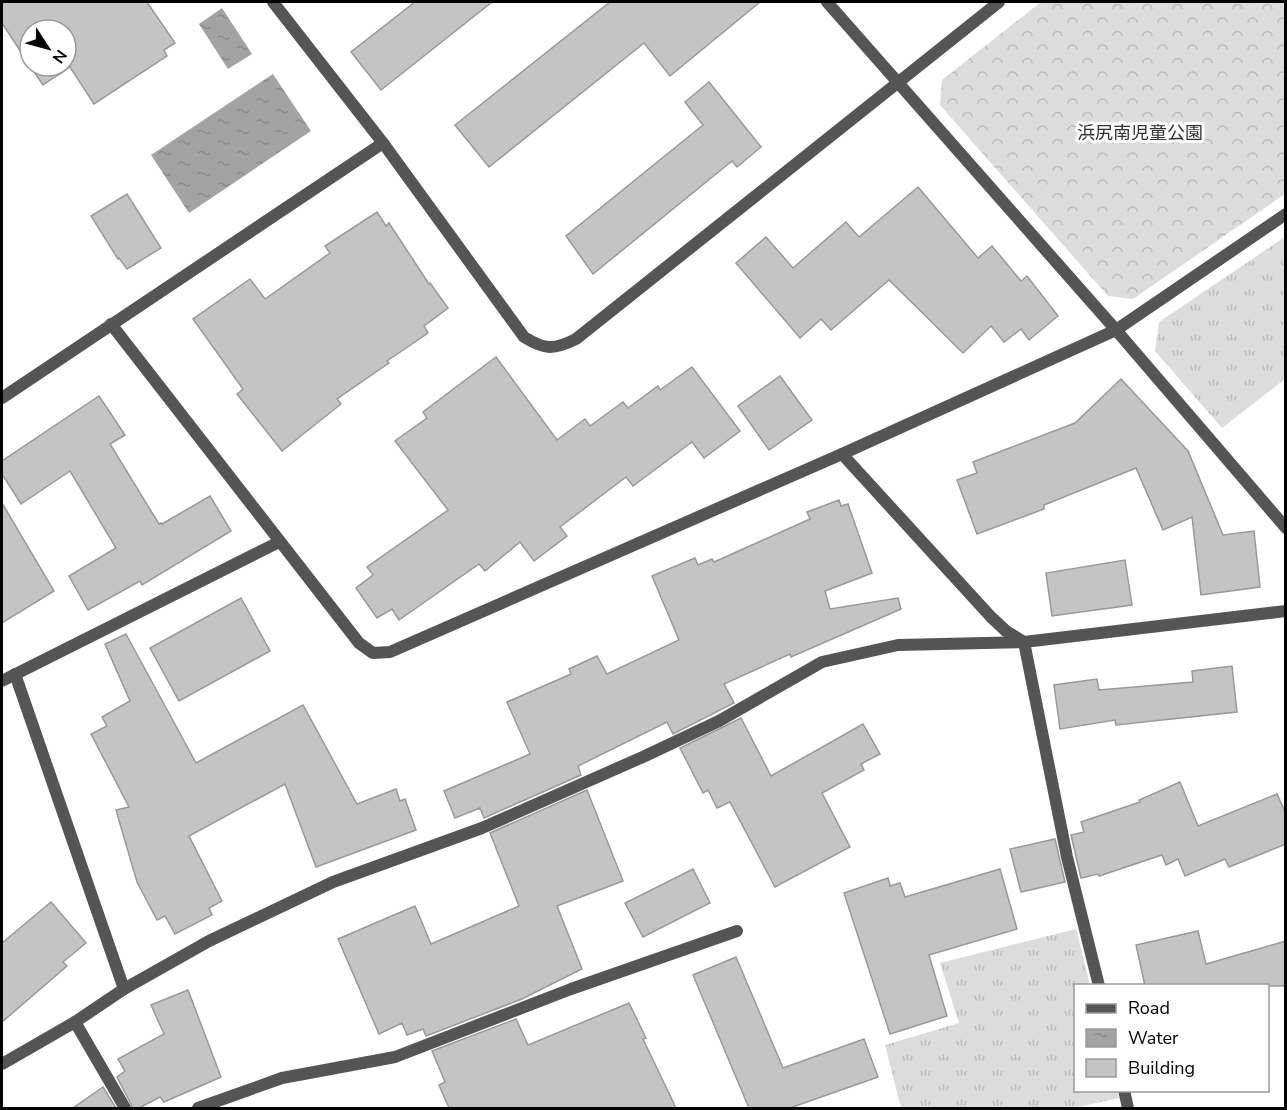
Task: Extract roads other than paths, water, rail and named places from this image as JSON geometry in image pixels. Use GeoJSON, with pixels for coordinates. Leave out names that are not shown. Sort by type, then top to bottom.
{"type":"FeatureCollection","features":[{"type":"Feature","properties":{"kind":"street"},"geometry":{"type":"LineString","coordinates":[[273,2],[383,142],[524,337],[535,344],[549,347],[559,347],[576,339],[999,2]]}},
{"type":"Feature","properties":{"kind":"street"},"geometry":{"type":"LineString","coordinates":[[827,2],[1116,330],[1286,528]]}},
{"type":"Feature","properties":{"kind":"street"},"geometry":{"type":"LineString","coordinates":[[2,398],[383,142]]}},
{"type":"Feature","properties":{"kind":"street"},"geometry":{"type":"LineString","coordinates":[[111,324],[359,643],[373,653],[390,652],[842,454],[1116,330],[1286,214]]}},
{"type":"Feature","properties":{"kind":"street"},"geometry":{"type":"LineString","coordinates":[[842,454],[991,617],[1006,631],[1024,642],[1067,857],[1099,984]]}},
{"type":"Feature","properties":{"kind":"street"},"geometry":{"type":"LineString","coordinates":[[2,681],[279,542]]}},
{"type":"Feature","properties":{"kind":"street"},"geometry":{"type":"LineString","coordinates":[[2,1064],[75,1022],[124,988],[209,941],[333,882],[482,828],[645,756],[719,721],[822,662],[898,645],[1024,642],[1286,611]]}},
{"type":"Feature","properties":{"kind":"street"},"geometry":{"type":"LineString","coordinates":[[15,674],[124,988]]}},
{"type":"Feature","properties":{"kind":"street"},"geometry":{"type":"LineString","coordinates":[[198,1108],[282,1078],[395,1057],[571,989],[737,931]]}},
{"type":"Feature","properties":{"kind":"street"},"geometry":{"type":"LineString","coordinates":[[75,1022],[125,1108]]}},
{"type":"Feature","properties":{"kind":"street"},"geometry":{"type":"LineString","coordinates":[[1124,1092],[1128,1108]]}},
{"type":"Feature","properties":{"kind":"water"},"geometry":{"type":"Polygon","coordinates":[[[222,8],[252,54],[228,69],[199,24],[222,8]]]}},
{"type":"Feature","properties":{"kind":"water"},"geometry":{"type":"Polygon","coordinates":[[[273,74],[311,131],[189,213],[151,155],[273,74]]]}},
{"type":"Feature","properties":{"kind":"park label","name":"浜尻南児童公園"},"geometry":{"type":"Point","coordinates":[1140,133]}}]}
